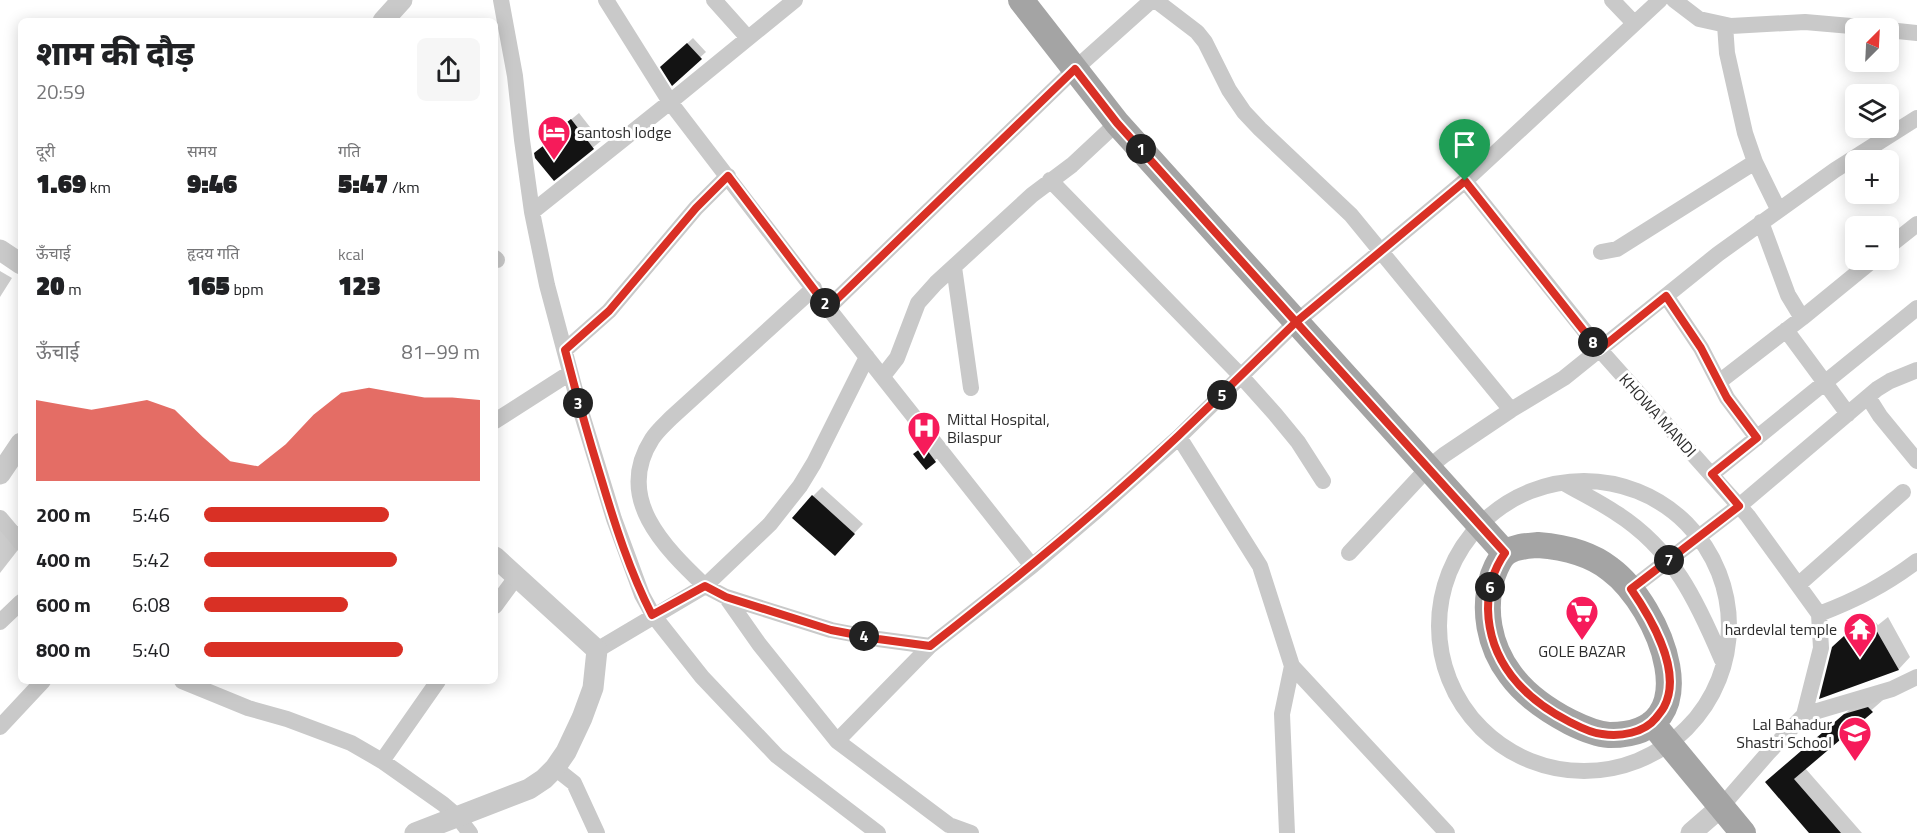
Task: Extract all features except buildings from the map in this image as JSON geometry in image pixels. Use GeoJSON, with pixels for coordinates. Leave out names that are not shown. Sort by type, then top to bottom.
{"type":"FeatureCollection","features":[{"type":"Feature","properties":{"kind":"main road"},"geometry":{"type":"LineString","coordinates":[[1021,0],[1117,123],[1505,553]]}},
{"type":"Feature","properties":{"kind":"main road"},"geometry":{"type":"LineString","coordinates":[[1520,546],[1559,546],[1583,554],[1610,568],[1631,589],[1648,613],[1667,661],[1670,687],[1665,706],[1652,723],[1639,731],[1620,735],[1600,734],[1556,715],[1532,698],[1510,675],[1496,652],[1488,626],[1488,598],[1492,579],[1496,566],[1505,553],[1520,546]]}},
{"type":"Feature","properties":{"kind":"main road"},"geometry":{"type":"LineString","coordinates":[[1652,723],[1743,833]]}},
{"type":"Feature","properties":{"kind":"street"},"geometry":{"type":"LineString","coordinates":[[386,18],[402,0]]}},
{"type":"Feature","properties":{"kind":"street"},"geometry":{"type":"LineString","coordinates":[[501,0],[515,76],[532,212],[548,285],[570,372],[614,519],[642,595],[652,615],[702,677],[777,756],[878,833]]}},
{"type":"Feature","properties":{"kind":"street"},"geometry":{"type":"LineString","coordinates":[[606,0],[670,102],[828,308],[1032,566]]}},
{"type":"Feature","properties":{"kind":"street"},"geometry":{"type":"LineString","coordinates":[[714,0],[748,38]]}},
{"type":"Feature","properties":{"kind":"street"},"geometry":{"type":"LineString","coordinates":[[532,212],[795,0]]}},
{"type":"Feature","properties":{"kind":"street"},"geometry":{"type":"LineString","coordinates":[[828,308],[1075,69],[1153,0],[1197,32],[1205,42],[1229,90],[1244,112],[1351,215],[1511,410]]}},
{"type":"Feature","properties":{"kind":"street"},"geometry":{"type":"LineString","coordinates":[[1612,0],[1634,23]]}},
{"type":"Feature","properties":{"kind":"street"},"geometry":{"type":"LineString","coordinates":[[837,741],[930,646],[1032,566],[1094,513],[1179,436],[1296,322],[1465,181],[1660,0]]}},
{"type":"Feature","properties":{"kind":"street"},"geometry":{"type":"LineString","coordinates":[[1674,0],[1699,19],[1725,25],[1805,22],[1845,25]]}},
{"type":"Feature","properties":{"kind":"street"},"geometry":{"type":"LineString","coordinates":[[1725,25],[1727,53],[1745,133],[1755,162],[1778,209]]}},
{"type":"Feature","properties":{"kind":"street"},"geometry":{"type":"LineString","coordinates":[[1899,31],[1917,33]]}},
{"type":"Feature","properties":{"kind":"street"},"geometry":{"type":"LineString","coordinates":[[1349,553],[1428,468],[1461,443],[1564,378],[1718,254],[1778,209],[1917,118]]}},
{"type":"Feature","properties":{"kind":"street"},"geometry":{"type":"LineString","coordinates":[[883,376],[897,358],[918,303],[936,283],[991,231],[1050,180],[1072,165],[1117,123]]}},
{"type":"Feature","properties":{"kind":"street"},"geometry":{"type":"LineString","coordinates":[[1601,252],[1617,249],[1755,162]]}},
{"type":"Feature","properties":{"kind":"street"},"geometry":{"type":"LineString","coordinates":[[565,350],[609,311],[696,208],[728,176]]}},
{"type":"Feature","properties":{"kind":"street"},"geometry":{"type":"LineString","coordinates":[[1050,180],[1241,376],[1298,441],[1323,481]]}},
{"type":"Feature","properties":{"kind":"street","name":"KHOWA MANDI"},"geometry":{"type":"LineString","coordinates":[[1465,181],[1599,350],[1739,506],[1819,614]]}},
{"type":"Feature","properties":{"kind":"street"},"geometry":{"type":"LineString","coordinates":[[1761,222],[1788,295],[1802,318]]}},
{"type":"Feature","properties":{"kind":"street"},"geometry":{"type":"LineString","coordinates":[[1899,238],[1917,224]]}},
{"type":"Feature","properties":{"kind":"street"},"geometry":{"type":"LineString","coordinates":[[0,250],[18,262]]}},
{"type":"Feature","properties":{"kind":"street"},"geometry":{"type":"LineString","coordinates":[[954,267],[971,388]]}},
{"type":"Feature","properties":{"kind":"street"},"geometry":{"type":"LineString","coordinates":[[1719,382],[1861,270]]}},
{"type":"Feature","properties":{"kind":"street"},"geometry":{"type":"LineString","coordinates":[[814,288],[670,418],[653,437],[645,452],[639,473],[640,499],[650,525],[677,559],[705,586],[726,597],[831,630],[930,646]]}},
{"type":"Feature","properties":{"kind":"street"},"geometry":{"type":"LineString","coordinates":[[1666,296],[1701,348],[1727,398],[1757,438]]}},
{"type":"Feature","properties":{"kind":"street"},"geometry":{"type":"LineString","coordinates":[[1712,474],[1917,308]]}},
{"type":"Feature","properties":{"kind":"street"},"geometry":{"type":"LineString","coordinates":[[1786,330],[1848,414]]}},
{"type":"Feature","properties":{"kind":"street"},"geometry":{"type":"LineString","coordinates":[[597,650],[652,615],[705,586],[770,524],[800,486],[814,463],[867,357]]}},
{"type":"Feature","properties":{"kind":"street"},"geometry":{"type":"LineString","coordinates":[[1631,589],[1739,506],[1868,397],[1890,381],[1917,370]]}},
{"type":"Feature","properties":{"kind":"street"},"geometry":{"type":"LineString","coordinates":[[498,419],[570,372]]}},
{"type":"Feature","properties":{"kind":"street"},"geometry":{"type":"LineString","coordinates":[[1868,397],[1880,416],[1917,461]]}},
{"type":"Feature","properties":{"kind":"street"},"geometry":{"type":"LineString","coordinates":[[1179,436],[1260,566],[1292,666],[1447,833]]}},
{"type":"Feature","properties":{"kind":"street"},"geometry":{"type":"LineString","coordinates":[[0,474],[18,447]]}},
{"type":"Feature","properties":{"kind":"street"},"geometry":{"type":"LineString","coordinates":[[1583,481],[1611,482],[1639,489],[1662,500],[1682,513],[1702,535],[1712,558],[1723,595],[1726,634],[1723,662],[1713,688],[1672,747],[1639,767],[1612,774],[1602,776],[1560,774],[1526,759],[1489,734],[1465,707],[1448,677],[1442,644],[1441,602],[1446,575],[1456,555],[1480,526],[1504,505],[1525,493],[1554,484],[1583,481]]}},
{"type":"Feature","properties":{"kind":"street"},"geometry":{"type":"LineString","coordinates":[[1564,483],[1617,513],[1643,533],[1670,559],[1691,591],[1723,662]]}},
{"type":"Feature","properties":{"kind":"street"},"geometry":{"type":"LineString","coordinates":[[1798,585],[1903,492]]}},
{"type":"Feature","properties":{"kind":"street"},"geometry":{"type":"LineString","coordinates":[[0,518],[18,539]]}},
{"type":"Feature","properties":{"kind":"street"},"geometry":{"type":"LineString","coordinates":[[498,559],[597,650]]}},
{"type":"Feature","properties":{"kind":"street"},"geometry":{"type":"LineString","coordinates":[[1691,833],[1721,807],[1804,715],[1821,648],[1819,614],[1869,594],[1917,561]]}},
{"type":"Feature","properties":{"kind":"street"},"geometry":{"type":"LineString","coordinates":[[498,602],[518,576]]}},
{"type":"Feature","properties":{"kind":"street"},"geometry":{"type":"LineString","coordinates":[[726,597],[759,644],[837,741],[949,825],[971,833]]}},
{"type":"Feature","properties":{"kind":"street"},"geometry":{"type":"LineString","coordinates":[[0,622],[18,605]]}},
{"type":"Feature","properties":{"kind":"street"},"geometry":{"type":"LineString","coordinates":[[415,833],[529,789],[555,768],[566,752],[593,688],[597,650]]}},
{"type":"Feature","properties":{"kind":"street"},"geometry":{"type":"LineString","coordinates":[[1287,833],[1282,714],[1292,666]]}},
{"type":"Feature","properties":{"kind":"street"},"geometry":{"type":"LineString","coordinates":[[1804,715],[1892,689],[1917,677]]}},
{"type":"Feature","properties":{"kind":"street"},"geometry":{"type":"LineString","coordinates":[[0,727],[40,684]]}},
{"type":"Feature","properties":{"kind":"street"},"geometry":{"type":"LineString","coordinates":[[189,684],[248,708],[321,730],[351,743],[382,761],[457,816],[470,833]]}},
{"type":"Feature","properties":{"kind":"street"},"geometry":{"type":"LineString","coordinates":[[382,761],[436,684]]}},
{"type":"Feature","properties":{"kind":"street"},"geometry":{"type":"LineString","coordinates":[[555,768],[574,783],[597,833]]}},
{"type":"Feature","properties":{"kind":"place","name":"santosh lodge"},"geometry":{"type":"Point","coordinates":[554,161]}},
{"type":"Feature","properties":{"kind":"place","name":"Mittal Hospital, Bilaspur"},"geometry":{"type":"Point","coordinates":[924,457]}},
{"type":"Feature","properties":{"kind":"place","name":"GOLE BAZAR"},"geometry":{"type":"Point","coordinates":[1582,641]}},
{"type":"Feature","properties":{"kind":"place","name":"hardevlal temple"},"geometry":{"type":"Point","coordinates":[1860,658]}},
{"type":"Feature","properties":{"kind":"place","name":"Lal Bahadur Shastri School"},"geometry":{"type":"Point","coordinates":[1855,762]}},
{"type":"Feature","properties":{"kind":"route"},"geometry":{"type":"LineString","coordinates":[[1465,181],[1296,322],[1117,123],[1075,69],[828,308],[728,176],[696,208],[609,311],[565,350],[579,405],[614,519],[642,595],[652,615],[705,586],[726,597],[831,630],[930,646],[1032,566],[1094,513],[1179,436],[1296,322],[1505,553],[1496,566],[1492,579],[1488,598],[1488,626],[1496,652],[1510,675],[1532,698],[1556,715],[1580,727],[1600,734],[1620,735],[1639,731],[1652,723],[1665,706],[1670,687],[1667,661],[1659,636],[1648,613],[1631,589],[1739,506],[1712,474],[1757,438],[1727,398],[1701,348],[1666,296],[1599,350],[1465,181]]}}]}
